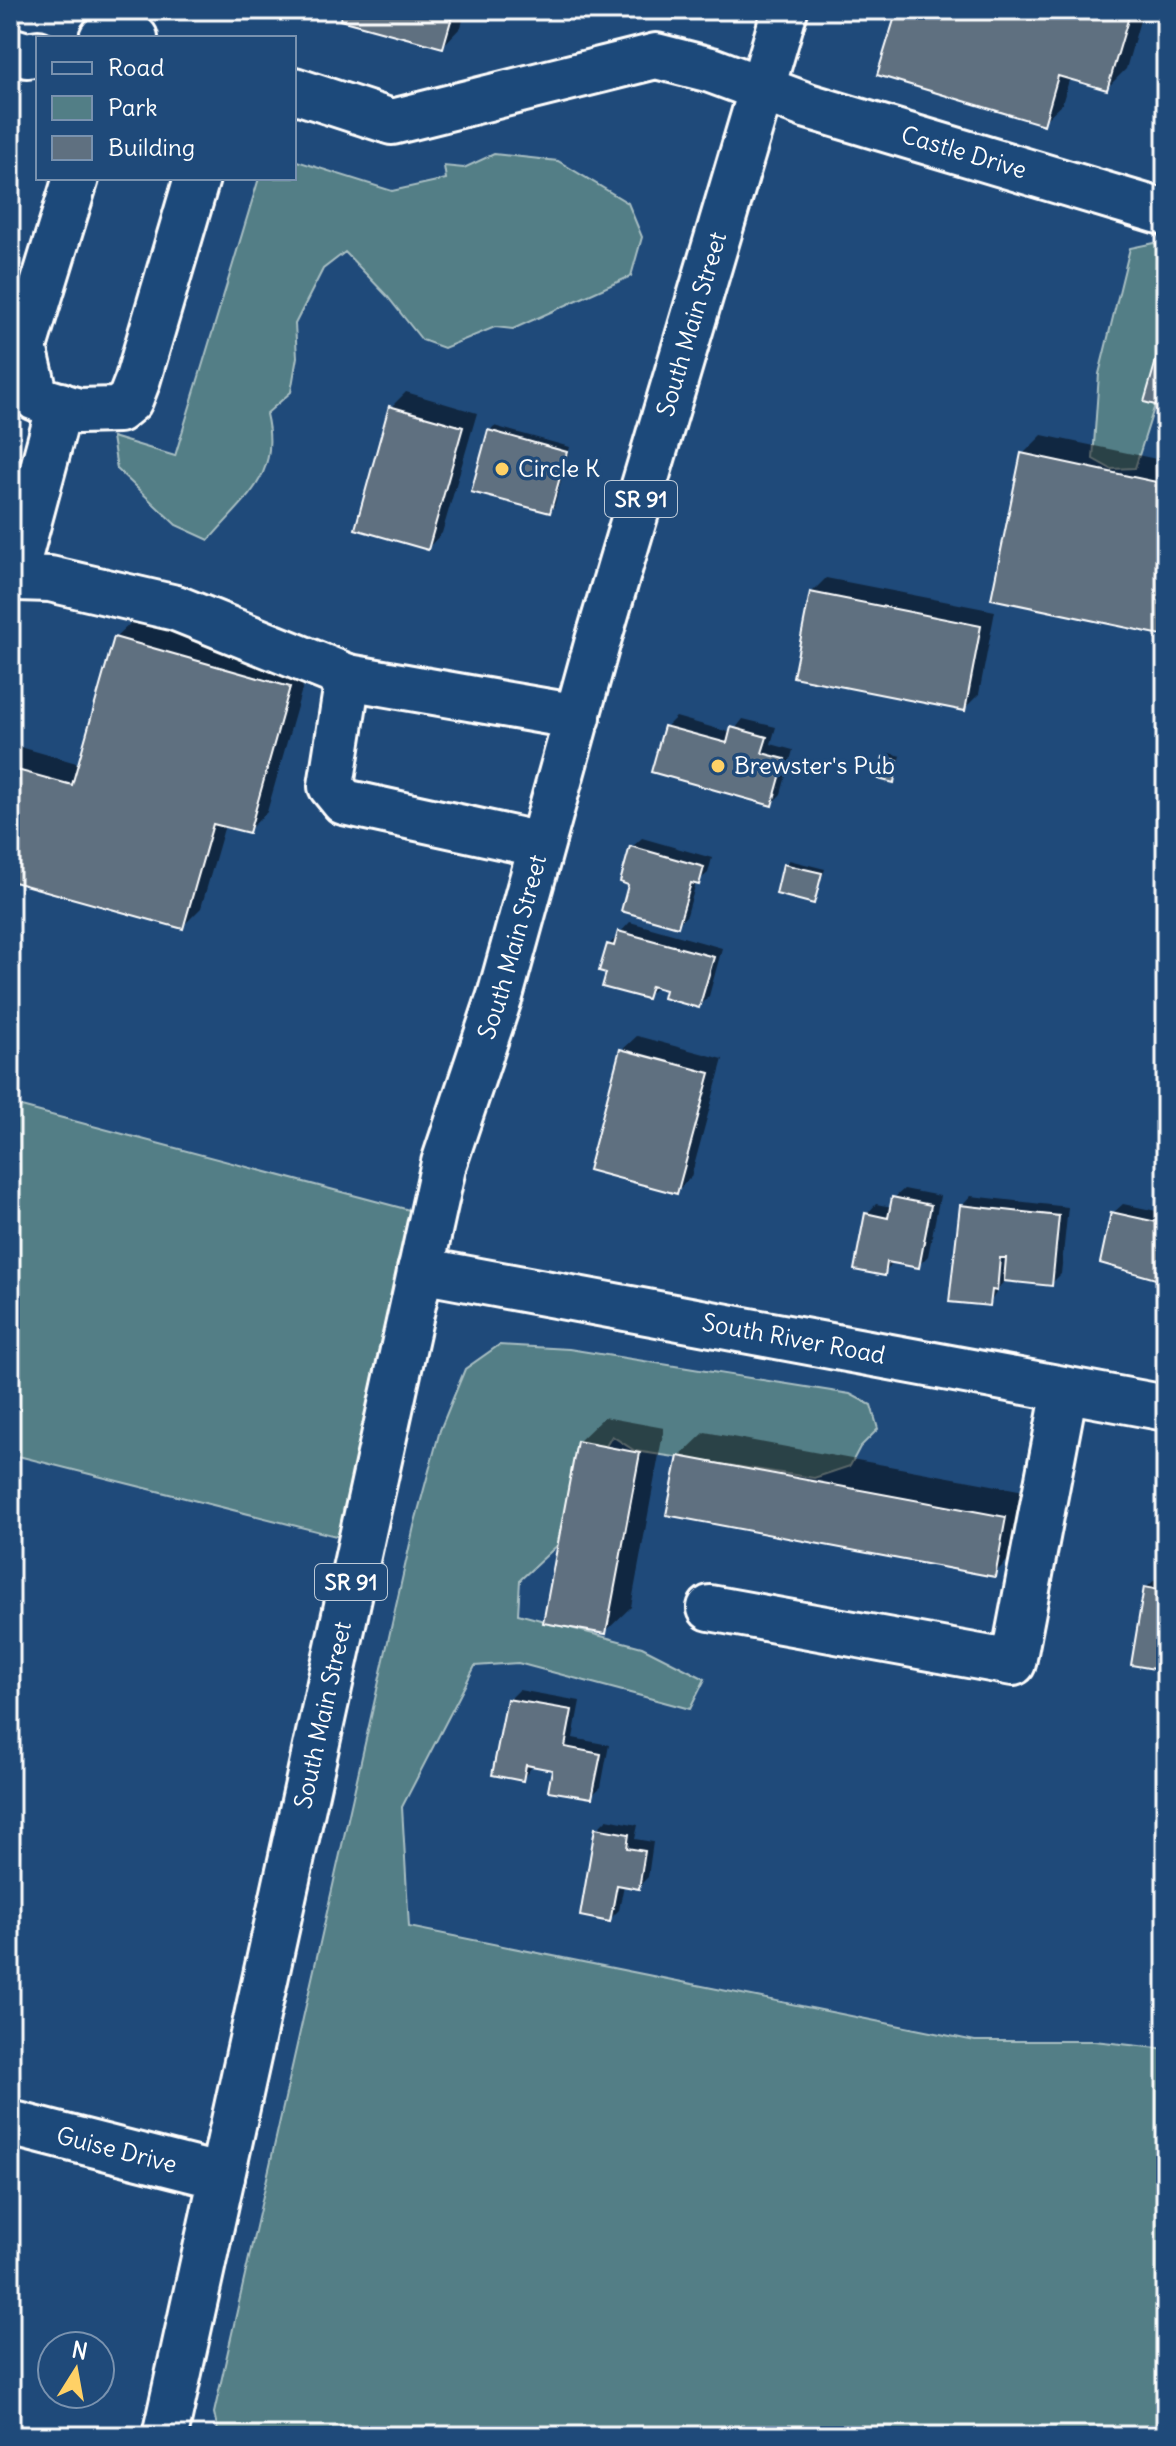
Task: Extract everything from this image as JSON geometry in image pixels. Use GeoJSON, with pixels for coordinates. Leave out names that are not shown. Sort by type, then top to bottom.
{"type":"FeatureCollection","features":[{"type":"Feature","properties":{"kind":"main road","name":"South Main Street"},"geometry":{"type":"LineString","coordinates":[[222,2177],[444,1163],[500,996],[541,845],[785,10]]}},
{"type":"Feature","properties":{"kind":"main road","name":"Castle Drive"},"geometry":{"type":"LineString","coordinates":[[296,91],[392,122],[656,56],[711,70],[762,90],[1166,213]]}},
{"type":"Feature","properties":{"kind":"main road"},"geometry":{"type":"LineString","coordinates":[[75,180],[17,344],[36,398],[78,411],[118,410],[130,400],[196,180]]}},
{"type":"Feature","properties":{"kind":"main road"},"geometry":{"type":"LineString","coordinates":[[60,405],[17,565],[17,578],[50,579],[176,608],[348,677],[578,717]]}},
{"type":"Feature","properties":{"kind":"main road"},"geometry":{"type":"LineString","coordinates":[[348,677],[331,786],[344,802],[541,845]]}},
{"type":"Feature","properties":{"kind":"main road","name":"South River Road"},"geometry":{"type":"LineString","coordinates":[[420,1270],[1166,1408]]}},
{"type":"Feature","properties":{"kind":"main road"},"geometry":{"type":"LineString","coordinates":[[710,1608],[1013,1663],[1065,1390]]}},
{"type":"Feature","properties":{"kind":"main road","name":"Guise Drive"},"geometry":{"type":"LineString","coordinates":[[10,2123],[222,2177]]}},
{"type":"Feature","properties":{"kind":"main road","name":"SR 91"},"geometry":{"type":"LineString","coordinates":[[165,2436],[222,2177]]}},
{"type":"Feature","properties":{"kind":"green space"},"geometry":{"type":"Polygon","coordinates":[[[494,154],[558,161],[628,203],[642,237],[631,276],[513,329],[495,327],[444,348],[422,340],[387,296],[345,252],[323,269],[295,324],[297,357],[291,392],[266,414],[269,454],[264,470],[247,497],[209,540],[176,525],[117,469],[112,437],[175,456],[258,180],[296,180],[296,161],[392,191],[446,179],[444,166],[464,168],[494,154]]]}},
{"type":"Feature","properties":{"kind":"green space"},"geometry":{"type":"Polygon","coordinates":[[[1154,243],[1166,251],[1166,370],[1135,468],[1111,469],[1093,459],[1099,374],[1130,248],[1154,243]]]}},
{"type":"Feature","properties":{"kind":"green space"},"geometry":{"type":"Polygon","coordinates":[[[1166,803],[1166,956],[1156,934],[1165,864],[1166,803]]]}},
{"type":"Feature","properties":{"kind":"green space"},"geometry":{"type":"Polygon","coordinates":[[[10,1104],[432,1216],[360,1542],[10,1454],[10,1104]]]}},
{"type":"Feature","properties":{"kind":"green space"},"geometry":{"type":"Polygon","coordinates":[[[499,1345],[569,1349],[850,1394],[871,1405],[878,1429],[860,1447],[850,1466],[814,1478],[635,1451],[612,1436],[595,1465],[589,1516],[520,1580],[518,1614],[642,1647],[705,1679],[690,1709],[518,1663],[475,1666],[402,1807],[409,1927],[975,2041],[1094,2041],[1166,2049],[1166,2436],[219,2436],[214,2413],[414,1526],[440,1430],[465,1369],[499,1345]]]}},
{"type":"Feature","properties":{"kind":"building"},"geometry":{"type":"Polygon","coordinates":[[[343,10],[454,10],[443,48],[340,20],[343,10]]]}},
{"type":"Feature","properties":{"kind":"building"},"geometry":{"type":"Polygon","coordinates":[[[897,10],[1119,10],[1130,13],[1107,90],[1058,76],[1044,125],[877,75],[897,10]]]}},
{"type":"Feature","properties":{"kind":"building"},"geometry":{"type":"Polygon","coordinates":[[[1160,347],[1166,349],[1166,408],[1144,402],[1160,347]]]}},
{"type":"Feature","properties":{"kind":"building"},"geometry":{"type":"Polygon","coordinates":[[[389,406],[463,427],[428,550],[355,529],[389,406]]]}},
{"type":"Feature","properties":{"kind":"building"},"geometry":{"type":"Polygon","coordinates":[[[488,430],[567,452],[550,513],[471,492],[488,430]]]}},
{"type":"Feature","properties":{"kind":"building"},"geometry":{"type":"Polygon","coordinates":[[[1021,453],[1166,484],[1166,636],[991,599],[1021,453]]]}},
{"type":"Feature","properties":{"kind":"building"},"geometry":{"type":"Polygon","coordinates":[[[810,592],[981,626],[965,711],[793,677],[810,592]]]}},
{"type":"Feature","properties":{"kind":"building"},"geometry":{"type":"Polygon","coordinates":[[[114,637],[290,687],[249,833],[213,824],[183,929],[10,881],[10,768],[72,785],[114,637]]]}},
{"type":"Feature","properties":{"kind":"building","name":"Brewster's Pub"},"geometry":{"type":"Polygon","coordinates":[[[664,726],[727,743],[731,727],[767,737],[762,753],[785,759],[772,806],[651,772],[664,726]]]}},
{"type":"Feature","properties":{"kind":"building"},"geometry":{"type":"Polygon","coordinates":[[[883,757],[898,760],[894,783],[878,779],[883,757]]]}},
{"type":"Feature","properties":{"kind":"building"},"geometry":{"type":"Polygon","coordinates":[[[630,846],[704,867],[699,885],[691,883],[678,927],[621,911],[628,885],[620,882],[630,846]]]}},
{"type":"Feature","properties":{"kind":"building"},"geometry":{"type":"Polygon","coordinates":[[[783,864],[822,873],[814,904],[776,894],[783,864]]]}},
{"type":"Feature","properties":{"kind":"building"},"geometry":{"type":"Polygon","coordinates":[[[618,931],[714,957],[699,1008],[663,998],[665,990],[651,986],[647,999],[602,987],[606,973],[599,971],[607,944],[614,946],[618,931]]]}},
{"type":"Feature","properties":{"kind":"building"},"geometry":{"type":"Polygon","coordinates":[[[620,1049],[710,1073],[677,1194],[588,1170],[620,1049]]]}},
{"type":"Feature","properties":{"kind":"building"},"geometry":{"type":"Polygon","coordinates":[[[892,1197],[931,1205],[919,1268],[887,1262],[885,1276],[854,1270],[865,1213],[888,1218],[892,1197]]]}},
{"type":"Feature","properties":{"kind":"building"},"geometry":{"type":"Polygon","coordinates":[[[960,1205],[1059,1216],[1052,1286],[1004,1281],[1006,1258],[1000,1258],[997,1291],[992,1290],[990,1306],[949,1302],[960,1205]]]}},
{"type":"Feature","properties":{"kind":"building"},"geometry":{"type":"Polygon","coordinates":[[[1111,1212],[1166,1224],[1166,1282],[1100,1263],[1111,1212]]]}},
{"type":"Feature","properties":{"kind":"building"},"geometry":{"type":"Polygon","coordinates":[[[577,1441],[640,1453],[606,1634],[543,1623],[577,1441]]]}},
{"type":"Feature","properties":{"kind":"building"},"geometry":{"type":"Polygon","coordinates":[[[678,1456],[1006,1517],[995,1577],[666,1515],[678,1456]]]}},
{"type":"Feature","properties":{"kind":"building"},"geometry":{"type":"Polygon","coordinates":[[[1144,1587],[1166,1591],[1166,1671],[1131,1665],[1144,1587]]]}},
{"type":"Feature","properties":{"kind":"building"},"geometry":{"type":"Polygon","coordinates":[[[507,1699],[572,1710],[565,1747],[601,1754],[592,1798],[548,1791],[552,1770],[526,1765],[523,1781],[492,1775],[507,1699]]]}},
{"type":"Feature","properties":{"kind":"building"},"geometry":{"type":"Polygon","coordinates":[[[595,1828],[629,1834],[627,1848],[645,1851],[639,1889],[617,1885],[610,1922],[580,1916],[595,1828]]]}},
{"type":"Feature","properties":{"kind":"place","name":"Circle K"},"geometry":{"type":"Point","coordinates":[502,469]}},
{"type":"Feature","properties":{"kind":"place","name":"Brewster's Pub"},"geometry":{"type":"Point","coordinates":[718,766]}}]}
